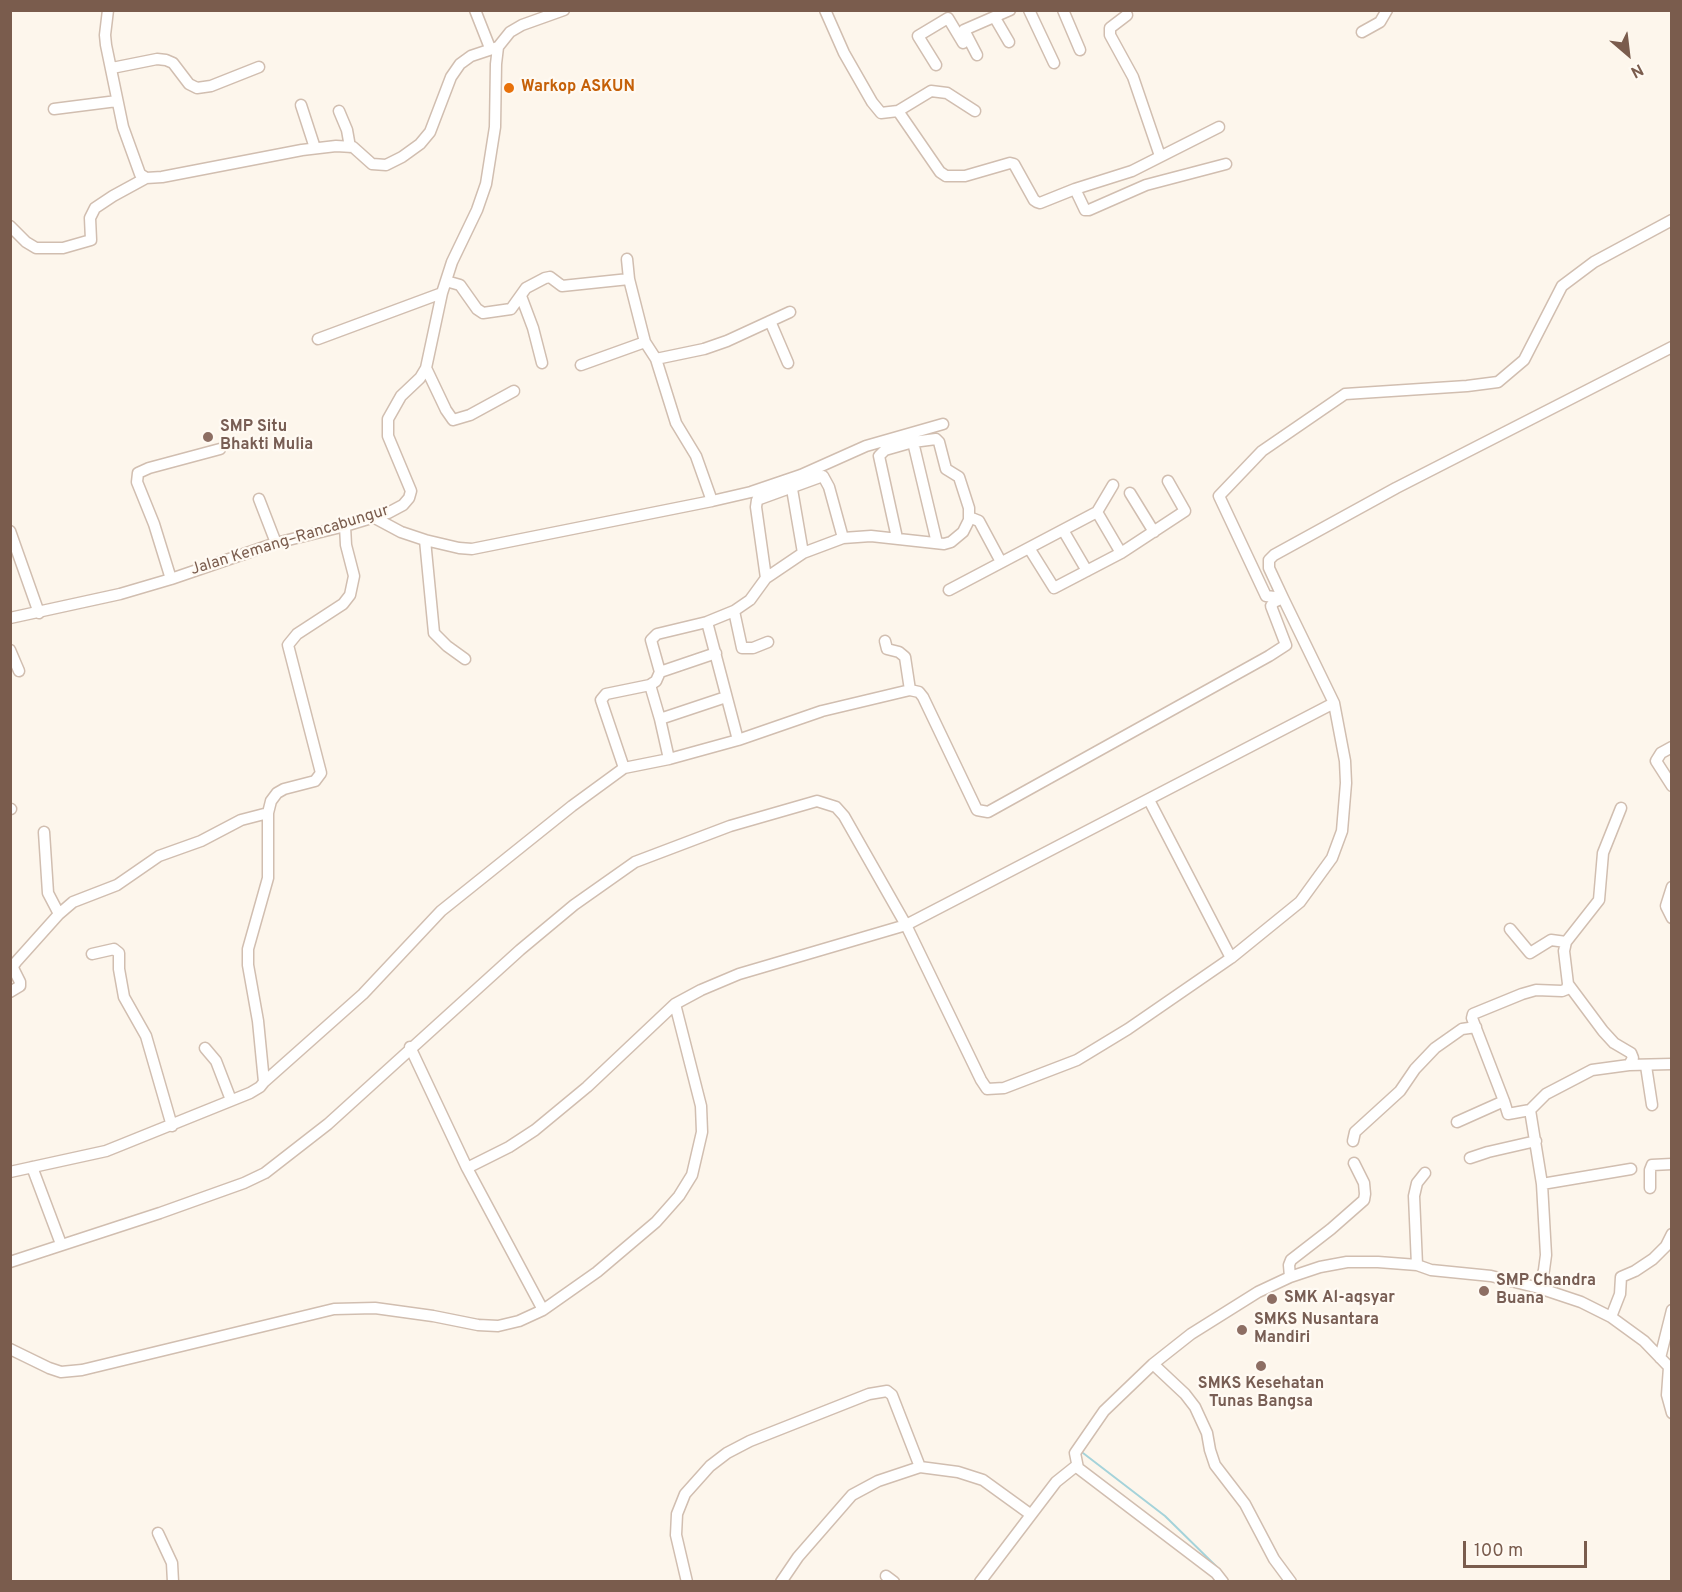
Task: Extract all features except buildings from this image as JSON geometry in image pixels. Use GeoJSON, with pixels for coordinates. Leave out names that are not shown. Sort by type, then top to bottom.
{"type":"FeatureCollection","features":[{"type":"Feature","properties":{"kind":"street"},"geometry":{"type":"LineString","coordinates":[[108,10],[105,35],[117,101],[135,163],[143,176]]}},
{"type":"Feature","properties":{"kind":"street"},"geometry":{"type":"LineString","coordinates":[[475,10],[490,44]]}},
{"type":"Feature","properties":{"kind":"street"},"geometry":{"type":"LineString","coordinates":[[10,226],[26,242],[36,248],[63,248],[88,242],[92,237],[90,218],[95,208],[143,176],[162,177],[336,146],[357,149],[372,164],[386,165],[420,144],[430,132],[451,77],[460,64],[510,32],[564,10]]}},
{"type":"Feature","properties":{"kind":"street"},"geometry":{"type":"LineString","coordinates":[[825,10],[844,53],[872,102],[881,113],[898,111],[932,91],[947,93],[975,111]]}},
{"type":"Feature","properties":{"kind":"street"},"geometry":{"type":"LineString","coordinates":[[961,32],[1010,10]]}},
{"type":"Feature","properties":{"kind":"street"},"geometry":{"type":"LineString","coordinates":[[1029,10],[1054,63]]}},
{"type":"Feature","properties":{"kind":"street"},"geometry":{"type":"LineString","coordinates":[[1063,10],[1080,50]]}},
{"type":"Feature","properties":{"kind":"street"},"geometry":{"type":"LineString","coordinates":[[1362,32],[1380,22],[1387,10]]}},
{"type":"Feature","properties":{"kind":"street"},"geometry":{"type":"LineString","coordinates":[[1127,15],[1110,28],[1110,35],[1132,77],[1160,156]]}},
{"type":"Feature","properties":{"kind":"street"},"geometry":{"type":"LineString","coordinates":[[936,65],[918,36],[948,18],[977,55]]}},
{"type":"Feature","properties":{"kind":"street"},"geometry":{"type":"LineString","coordinates":[[995,18],[1009,42]]}},
{"type":"Feature","properties":{"kind":"street"},"geometry":{"type":"LineString","coordinates":[[961,32],[963,43]]}},
{"type":"Feature","properties":{"kind":"street","name":"Jalan Kemang–Rancabungur"},"geometry":{"type":"LineString","coordinates":[[10,618],[120,594],[276,543],[345,526],[404,505],[409,498],[410,485],[388,436],[388,419],[401,396],[420,378],[426,368],[442,293],[452,262],[477,210],[486,184],[495,127],[496,64],[490,44]]}},
{"type":"Feature","properties":{"kind":"street"},"geometry":{"type":"LineString","coordinates":[[112,68],[157,59],[166,60],[173,63],[189,84],[197,88],[211,86],[259,67]]}},
{"type":"Feature","properties":{"kind":"street"},"geometry":{"type":"LineString","coordinates":[[54,109],[117,101]]}},
{"type":"Feature","properties":{"kind":"street"},"geometry":{"type":"LineString","coordinates":[[301,105],[315,148]]}},
{"type":"Feature","properties":{"kind":"street"},"geometry":{"type":"LineString","coordinates":[[339,111],[347,130],[350,147]]}},
{"type":"Feature","properties":{"kind":"street"},"geometry":{"type":"LineString","coordinates":[[898,111],[944,175],[961,177],[1010,163],[1014,164],[1037,202],[1041,203],[1075,189],[1125,174],[1219,126]]}},
{"type":"Feature","properties":{"kind":"street"},"geometry":{"type":"LineString","coordinates":[[1075,189],[1085,210],[1089,210],[1146,185],[1226,164]]}},
{"type":"Feature","properties":{"kind":"street"},"geometry":{"type":"LineString","coordinates":[[1283,597],[1266,596],[1219,496],[1262,451],[1345,394],[1498,382],[1524,360],[1562,286],[1594,262],[1671,220]]}},
{"type":"Feature","properties":{"kind":"street"},"geometry":{"type":"LineString","coordinates":[[627,259],[629,279],[645,342],[656,359],[676,423],[696,456],[712,501]]}},
{"type":"Feature","properties":{"kind":"street"},"geometry":{"type":"LineString","coordinates":[[446,281],[460,285],[477,309],[483,313],[511,309],[526,288],[545,278],[550,278],[562,286],[629,279]]}},
{"type":"Feature","properties":{"kind":"street"},"geometry":{"type":"LineString","coordinates":[[318,339],[442,293]]}},
{"type":"Feature","properties":{"kind":"street"},"geometry":{"type":"LineString","coordinates":[[521,296],[533,328],[542,363]]}},
{"type":"Feature","properties":{"kind":"street"},"geometry":{"type":"LineString","coordinates":[[656,359],[704,349],[728,341],[790,312]]}},
{"type":"Feature","properties":{"kind":"street"},"geometry":{"type":"LineString","coordinates":[[770,321],[788,363]]}},
{"type":"Feature","properties":{"kind":"street"},"geometry":{"type":"LineString","coordinates":[[580,365],[645,342]]}},
{"type":"Feature","properties":{"kind":"street"},"geometry":{"type":"LineString","coordinates":[[10,1262],[160,1213],[244,1183],[265,1173],[327,1124],[410,1047],[565,913],[635,862],[730,826],[817,801],[836,807],[844,816],[906,925],[987,1089],[1005,1088],[1077,1060],[1137,1023],[1231,958],[1300,902],[1332,858],[1342,831],[1346,783],[1345,761],[1334,703],[1269,568],[1269,561],[1274,555],[1396,488],[1671,347]]}},
{"type":"Feature","properties":{"kind":"street"},"geometry":{"type":"LineString","coordinates":[[426,368],[453,420],[470,415],[514,391]]}},
{"type":"Feature","properties":{"kind":"street"},"geometry":{"type":"LineString","coordinates":[[373,517],[401,532],[425,540],[472,549],[751,492],[801,475],[866,446],[943,424]]}},
{"type":"Feature","properties":{"kind":"street"},"geometry":{"type":"LineString","coordinates":[[624,768],[601,700],[606,694],[650,685],[656,681],[660,672],[651,640],[657,633],[707,622],[734,611],[750,600],[766,578],[803,553],[843,538],[871,536],[944,544],[963,532],[969,517],[969,508],[959,477],[946,468],[939,442],[933,438],[885,450],[879,456],[897,538]]}},
{"type":"Feature","properties":{"kind":"street"},"geometry":{"type":"LineString","coordinates":[[913,442],[937,543]]}},
{"type":"Feature","properties":{"kind":"street"},"geometry":{"type":"LineString","coordinates":[[171,579],[154,524],[137,482],[138,473],[220,449]]}},
{"type":"Feature","properties":{"kind":"street"},"geometry":{"type":"LineString","coordinates":[[766,578],[755,502],[760,498],[792,489],[823,476],[829,487],[843,538]]}},
{"type":"Feature","properties":{"kind":"street"},"geometry":{"type":"LineString","coordinates":[[1029,548],[1054,588],[1121,553],[1185,511],[1168,481]]}},
{"type":"Feature","properties":{"kind":"street"},"geometry":{"type":"LineString","coordinates":[[949,590],[1097,512],[1113,485]]}},
{"type":"Feature","properties":{"kind":"street"},"geometry":{"type":"LineString","coordinates":[[792,489],[803,553]]}},
{"type":"Feature","properties":{"kind":"street"},"geometry":{"type":"LineString","coordinates":[[1130,493],[1154,532]]}},
{"type":"Feature","properties":{"kind":"street"},"geometry":{"type":"LineString","coordinates":[[259,499],[276,543]]}},
{"type":"Feature","properties":{"kind":"street"},"geometry":{"type":"LineString","coordinates":[[1097,512],[1121,553]]}},
{"type":"Feature","properties":{"kind":"street"},"geometry":{"type":"LineString","coordinates":[[969,517],[979,521],[1001,562]]}},
{"type":"Feature","properties":{"kind":"street"},"geometry":{"type":"LineString","coordinates":[[264,1082],[258,1021],[248,965],[248,949],[268,878],[268,813],[271,801],[277,793],[315,781],[321,773],[288,645],[297,634],[343,604],[350,595],[354,576],[346,545],[345,526]]}},
{"type":"Feature","properties":{"kind":"street"},"geometry":{"type":"LineString","coordinates":[[1063,530],[1087,571]]}},
{"type":"Feature","properties":{"kind":"street"},"geometry":{"type":"LineString","coordinates":[[10,531],[39,613]]}},
{"type":"Feature","properties":{"kind":"street"},"geometry":{"type":"LineString","coordinates":[[425,540],[434,633],[465,659]]}},
{"type":"Feature","properties":{"kind":"street"},"geometry":{"type":"LineString","coordinates":[[1283,597],[1271,606],[1286,645]]}},
{"type":"Feature","properties":{"kind":"street"},"geometry":{"type":"LineString","coordinates":[[734,611],[742,648],[753,648],[768,642]]}},
{"type":"Feature","properties":{"kind":"street"},"geometry":{"type":"LineString","coordinates":[[707,622],[738,740]]}},
{"type":"Feature","properties":{"kind":"street"},"geometry":{"type":"LineString","coordinates":[[10,1172],[106,1150],[172,1126],[260,1087],[363,994],[441,911],[572,806],[624,768],[669,759],[738,740],[822,711],[910,690],[919,692],[923,697],[977,810],[988,812],[1269,656],[1300,632]]}},
{"type":"Feature","properties":{"kind":"street"},"geometry":{"type":"LineString","coordinates":[[885,641],[887,649],[899,652],[905,657],[910,690]]}},
{"type":"Feature","properties":{"kind":"street"},"geometry":{"type":"LineString","coordinates":[[10,650],[19,671]]}},
{"type":"Feature","properties":{"kind":"street"},"geometry":{"type":"LineString","coordinates":[[660,672],[716,653]]}},
{"type":"Feature","properties":{"kind":"street"},"geometry":{"type":"LineString","coordinates":[[650,685],[669,759]]}},
{"type":"Feature","properties":{"kind":"street"},"geometry":{"type":"LineString","coordinates":[[660,719],[726,697]]}},
{"type":"Feature","properties":{"kind":"street"},"geometry":{"type":"LineString","coordinates":[[467,1168],[509,1148],[535,1130],[587,1087],[675,1004],[701,990],[740,974],[906,925],[1334,703]]}},
{"type":"Feature","properties":{"kind":"street"},"geometry":{"type":"LineString","coordinates":[[1671,747],[1657,756],[1656,760],[1671,786]]}},
{"type":"Feature","properties":{"kind":"street"},"geometry":{"type":"LineString","coordinates":[[1149,800],[1231,958]]}},
{"type":"Feature","properties":{"kind":"street"},"geometry":{"type":"LineString","coordinates":[[1621,808],[1603,853],[1599,900],[1566,942],[1564,951],[1569,984],[1602,1031],[1614,1043],[1631,1053],[1633,1058],[1629,1065]]}},
{"type":"Feature","properties":{"kind":"street"},"geometry":{"type":"LineString","coordinates":[[10,992],[20,986],[12,964],[73,902],[117,885],[159,856],[201,841],[241,820],[268,813]]}},
{"type":"Feature","properties":{"kind":"street"},"geometry":{"type":"LineString","coordinates":[[44,832],[48,893],[59,914]]}},
{"type":"Feature","properties":{"kind":"street"},"geometry":{"type":"LineString","coordinates":[[1671,887],[1666,906],[1671,918]]}},
{"type":"Feature","properties":{"kind":"street"},"geometry":{"type":"LineString","coordinates":[[1510,929],[1530,953],[1551,940],[1566,942]]}},
{"type":"Feature","properties":{"kind":"street"},"geometry":{"type":"LineString","coordinates":[[92,954],[114,949],[119,953],[119,969],[124,997],[146,1036],[172,1126]]}},
{"type":"Feature","properties":{"kind":"street"},"geometry":{"type":"LineString","coordinates":[[1569,984],[1562,991],[1536,990],[1522,993],[1473,1014],[1472,1018],[1508,1114],[1530,1110],[1546,1094],[1592,1070],[1629,1065],[1671,1064]]}},
{"type":"Feature","properties":{"kind":"street"},"geometry":{"type":"LineString","coordinates":[[10,1349],[61,1372],[93,1367],[334,1309],[375,1308],[478,1325],[498,1326],[519,1321],[543,1310],[597,1272],[656,1222],[680,1196],[692,1175],[702,1132],[701,1106],[675,1004]]}},
{"type":"Feature","properties":{"kind":"street"},"geometry":{"type":"LineString","coordinates":[[1353,1141],[1355,1132],[1400,1091],[1415,1069],[1435,1048],[1462,1029],[1476,1028]]}},
{"type":"Feature","properties":{"kind":"street"},"geometry":{"type":"LineString","coordinates":[[410,1047],[467,1168],[543,1310]]}},
{"type":"Feature","properties":{"kind":"street"},"geometry":{"type":"LineString","coordinates":[[205,1048],[215,1058],[231,1100]]}},
{"type":"Feature","properties":{"kind":"street"},"geometry":{"type":"LineString","coordinates":[[1646,1066],[1652,1105]]}},
{"type":"Feature","properties":{"kind":"street"},"geometry":{"type":"LineString","coordinates":[[1457,1122],[1504,1101]]}},
{"type":"Feature","properties":{"kind":"street"},"geometry":{"type":"LineString","coordinates":[[1530,1110],[1542,1184],[1545,1263],[1539,1288]]}},
{"type":"Feature","properties":{"kind":"street"},"geometry":{"type":"LineString","coordinates":[[1470,1158],[1536,1141]]}},
{"type":"Feature","properties":{"kind":"street"},"geometry":{"type":"LineString","coordinates":[[1290,1277],[1291,1260],[1364,1200],[1364,1184],[1354,1163]]}},
{"type":"Feature","properties":{"kind":"street"},"geometry":{"type":"LineString","coordinates":[[1650,1188],[1652,1165],[1671,1164]]}},
{"type":"Feature","properties":{"kind":"street"},"geometry":{"type":"LineString","coordinates":[[32,1167],[62,1244]]}},
{"type":"Feature","properties":{"kind":"street"},"geometry":{"type":"LineString","coordinates":[[1542,1184],[1631,1169]]}},
{"type":"Feature","properties":{"kind":"street"},"geometry":{"type":"LineString","coordinates":[[1417,1265],[1414,1196],[1418,1183],[1425,1173]]}},
{"type":"Feature","properties":{"kind":"street"},"geometry":{"type":"LineString","coordinates":[[1611,1317],[1620,1294],[1621,1276],[1635,1271],[1653,1259],[1666,1246],[1671,1234]]}},
{"type":"Feature","properties":{"kind":"street"},"geometry":{"type":"LineString","coordinates":[[1223,1581],[1216,1573],[1076,1466],[1075,1455],[1077,1448],[1104,1411],[1153,1364],[1200,1328],[1258,1292],[1290,1277],[1320,1267],[1347,1262],[1417,1265],[1431,1270],[1491,1276],[1581,1302],[1611,1317],[1644,1341],[1670,1369],[1667,1395],[1671,1413]]}},
{"type":"Feature","properties":{"kind":"street"},"geometry":{"type":"LineString","coordinates":[[1660,1358],[1671,1310]]}},
{"type":"Feature","properties":{"kind":"street"},"geometry":{"type":"LineString","coordinates":[[1153,1364],[1185,1394],[1195,1407],[1208,1433],[1215,1465],[1240,1496],[1275,1559],[1291,1581]]}},
{"type":"Feature","properties":{"kind":"street"},"geometry":{"type":"LineString","coordinates":[[687,1581],[676,1534],[677,1514],[685,1494],[710,1466],[727,1453],[750,1441],[869,1394],[887,1391],[892,1395],[920,1467]]}},
{"type":"Feature","properties":{"kind":"street"},"geometry":{"type":"LineString","coordinates":[[980,1581],[1056,1482],[1076,1466]]}},
{"type":"Feature","properties":{"kind":"street"},"geometry":{"type":"LineString","coordinates":[[781,1581],[798,1557],[852,1495],[878,1481],[920,1467],[958,1472],[983,1480],[1030,1514]]}},
{"type":"Feature","properties":{"kind":"street"},"geometry":{"type":"LineString","coordinates":[[158,1533],[172,1563],[173,1581]]}},
{"type":"Feature","properties":{"kind":"waterway"},"geometry":{"type":"LineString","coordinates":[[1083,1453],[1165,1516],[1220,1570]]}},
{"type":"Feature","properties":{"kind":"waterway"},"geometry":{"type":"LineString","coordinates":[[1225,1577],[1229,1582]]}},
{"type":"Feature","properties":{"kind":"place","name":"Warkop ASKUN"},"geometry":{"type":"Point","coordinates":[509,88]}},
{"type":"Feature","properties":{"kind":"place","name":"SMP Situ Bhakti Mulia"},"geometry":{"type":"Point","coordinates":[208,437]}},
{"type":"Feature","properties":{"kind":"place","name":"SMP Chandra Buana"},"geometry":{"type":"Point","coordinates":[1484,1291]}},
{"type":"Feature","properties":{"kind":"place","name":"SMK Al-aqsyar"},"geometry":{"type":"Point","coordinates":[1272,1299]}},
{"type":"Feature","properties":{"kind":"place","name":"SMKS Nusantara Mandiri"},"geometry":{"type":"Point","coordinates":[1242,1330]}},
{"type":"Feature","properties":{"kind":"place","name":"SMKS Kesehatan Tunas Bangsa"},"geometry":{"type":"Point","coordinates":[1261,1366]}}]}
